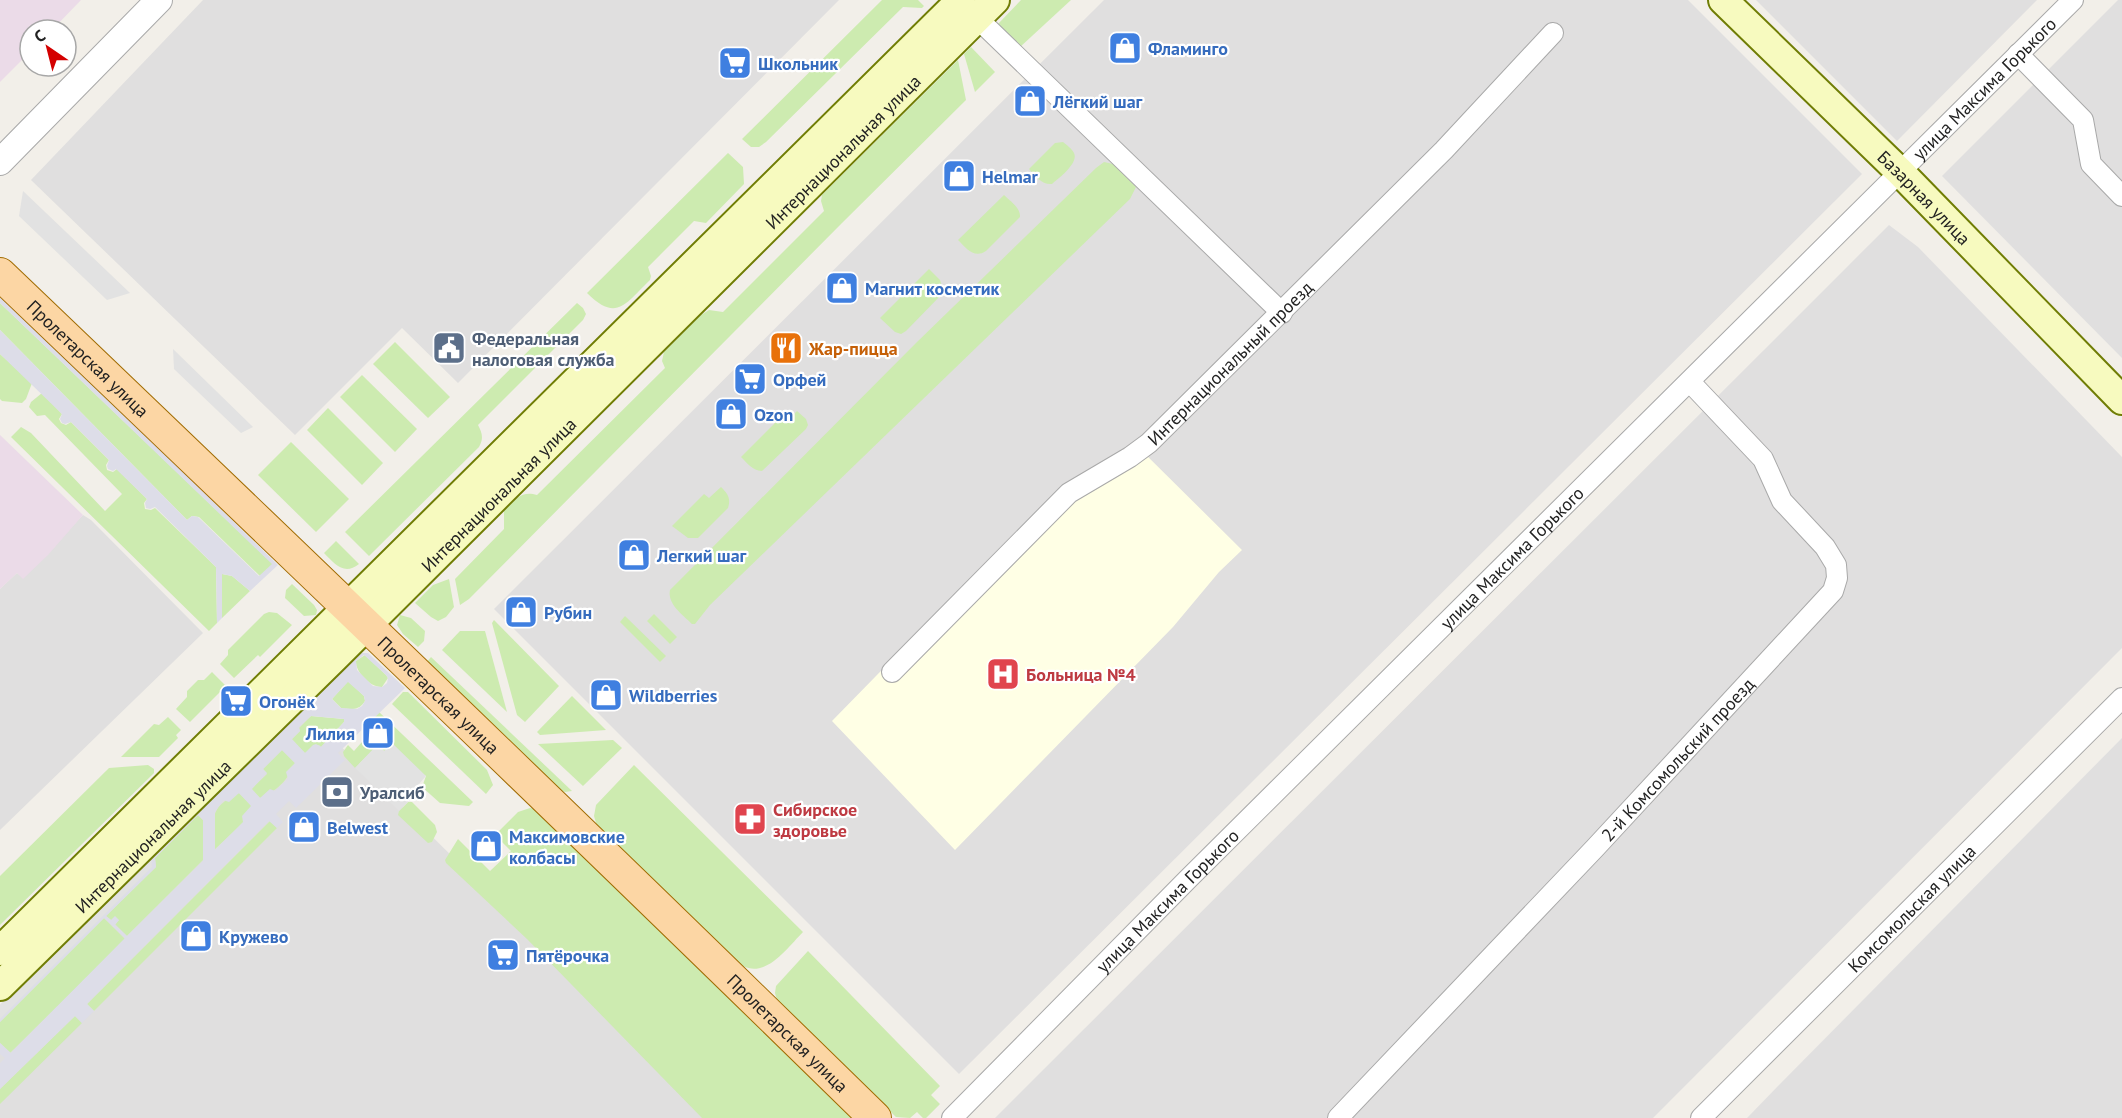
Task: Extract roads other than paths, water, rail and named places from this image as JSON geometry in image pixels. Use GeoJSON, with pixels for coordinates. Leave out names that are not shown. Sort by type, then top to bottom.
{"type":"FeatureCollection","features":[{"type":"Feature","properties":{"kind":"main road","name":"Базарная улица"},"geometry":{"type":"LineString","coordinates":[[1723,0],[1900,172],[2122,400]]}},
{"type":"Feature","properties":{"kind":"main road","name":"Интернациональная улица"},"geometry":{"type":"LineString","coordinates":[[0,986],[357,617],[978,6]]}},
{"type":"Feature","properties":{"kind":"main road","name":"Пролетарская улица"},"geometry":{"type":"LineString","coordinates":[[0,274],[568,819],[875,1118]]}},
{"type":"Feature","properties":{"kind":"main road","name":"Интернациональная улица"},"geometry":{"type":"LineString","coordinates":[[0,951],[357,617]]}},
{"type":"Feature","properties":{"kind":"street"},"geometry":{"type":"LineString","coordinates":[[0,162],[159,0]]}},
{"type":"Feature","properties":{"kind":"street","name":"улица Максима Горького"},"geometry":{"type":"LineString","coordinates":[[952,1118],[1196,871],[2073,0]]}},
{"type":"Feature","properties":{"kind":"street"},"geometry":{"type":"LineString","coordinates":[[978,6],[1282,313]]}},
{"type":"Feature","properties":{"kind":"street","name":"Интернациональный проезд"},"geometry":{"type":"LineString","coordinates":[[892,672],[1069,493],[1130,457],[1149,443],[1444,150],[1553,33]]}},
{"type":"Feature","properties":{"kind":"street"},"geometry":{"type":"LineString","coordinates":[[2018,54],[2083,120],[2091,164],[2122,196]]}},
{"type":"Feature","properties":{"kind":"street","name":"2-й Комсомольский проезд"},"geometry":{"type":"LineString","coordinates":[[1338,1118],[1595,848],[1833,591],[1837,578],[1836,565],[1825,547],[1782,501],[1763,459],[1690,382]]}},
{"type":"Feature","properties":{"kind":"street","name":"Комсомольская улица"},"geometry":{"type":"LineString","coordinates":[[1701,1118],[2122,698]]}},
{"type":"Feature","properties":{"kind":"place","name":"Фламинго"},"geometry":{"type":"Point","coordinates":[1125,48]}},
{"type":"Feature","properties":{"kind":"place","name":"Школьник"},"geometry":{"type":"Point","coordinates":[735,63]}},
{"type":"Feature","properties":{"kind":"place","name":"Лёгкий шаг"},"geometry":{"type":"Point","coordinates":[1030,101]}},
{"type":"Feature","properties":{"kind":"place","name":"Helmar"},"geometry":{"type":"Point","coordinates":[959,176]}},
{"type":"Feature","properties":{"kind":"place","name":"Магнит косметик"},"geometry":{"type":"Point","coordinates":[842,288]}},
{"type":"Feature","properties":{"kind":"place","name":"Федеральная налоговая служба"},"geometry":{"type":"Point","coordinates":[449,348]}},
{"type":"Feature","properties":{"kind":"place","name":"Жар-пицца"},"geometry":{"type":"Point","coordinates":[786,348]}},
{"type":"Feature","properties":{"kind":"place","name":"Орфей"},"geometry":{"type":"Point","coordinates":[750,379]}},
{"type":"Feature","properties":{"kind":"place","name":"Ozon"},"geometry":{"type":"Point","coordinates":[731,414]}},
{"type":"Feature","properties":{"kind":"place","name":"Легкий шаг"},"geometry":{"type":"Point","coordinates":[634,555]}},
{"type":"Feature","properties":{"kind":"place","name":"Рубин"},"geometry":{"type":"Point","coordinates":[521,612]}},
{"type":"Feature","properties":{"kind":"place","name":"Больница №4"},"geometry":{"type":"Point","coordinates":[1003,674]}},
{"type":"Feature","properties":{"kind":"place","name":"Wildberries"},"geometry":{"type":"Point","coordinates":[606,695]}},
{"type":"Feature","properties":{"kind":"place","name":"Огонёк"},"geometry":{"type":"Point","coordinates":[236,701]}},
{"type":"Feature","properties":{"kind":"place","name":"Лилия"},"geometry":{"type":"Point","coordinates":[378,733]}},
{"type":"Feature","properties":{"kind":"place","name":"Уралсиб"},"geometry":{"type":"Point","coordinates":[337,792]}},
{"type":"Feature","properties":{"kind":"place","name":"Сибирское здоровье"},"geometry":{"type":"Point","coordinates":[750,819]}},
{"type":"Feature","properties":{"kind":"place","name":"Belwest"},"geometry":{"type":"Point","coordinates":[304,827]}},
{"type":"Feature","properties":{"kind":"place","name":"Максимовские колбасы"},"geometry":{"type":"Point","coordinates":[486,846]}},
{"type":"Feature","properties":{"kind":"place","name":"Кружево"},"geometry":{"type":"Point","coordinates":[196,936]}},
{"type":"Feature","properties":{"kind":"place","name":"Пятёрочка"},"geometry":{"type":"Point","coordinates":[503,955]}}]}
